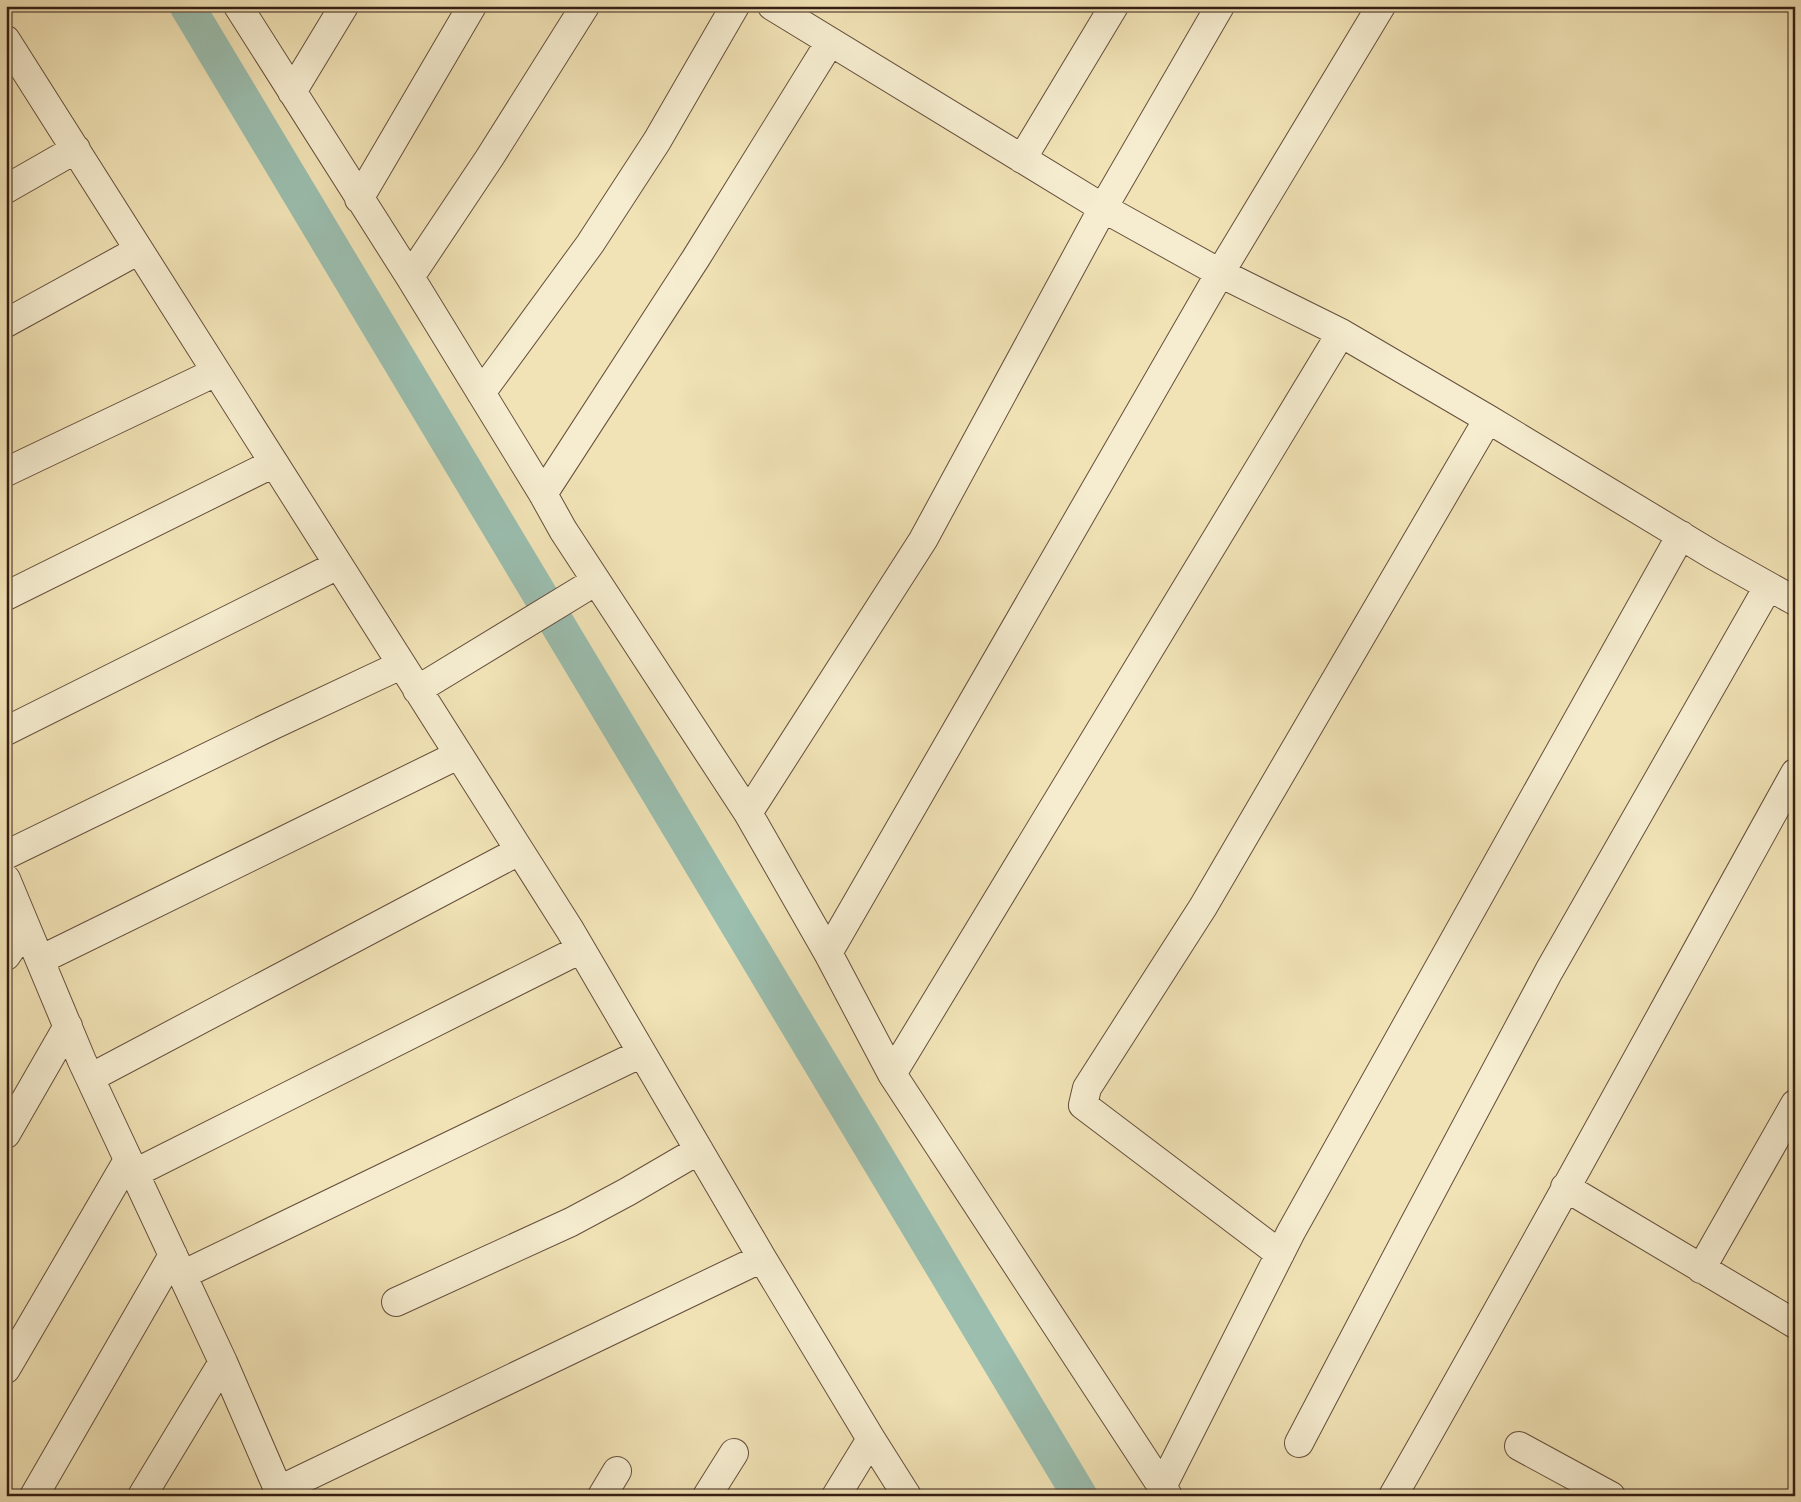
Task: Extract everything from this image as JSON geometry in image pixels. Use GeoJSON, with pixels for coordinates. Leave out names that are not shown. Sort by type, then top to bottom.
{"type":"FeatureCollection","features":[{"type":"Feature","properties":{"kind":"street"},"geometry":{"type":"LineString","coordinates":[[238,6],[410,277],[543,494],[563,530],[748,813],[828,953],[892,1074],[1165,1491]]}},
{"type":"Feature","properties":{"kind":"street"},"geometry":{"type":"LineString","coordinates":[[292,92],[344,6]]}},
{"type":"Feature","properties":{"kind":"street"},"geometry":{"type":"LineString","coordinates":[[359,199],[472,6]]}},
{"type":"Feature","properties":{"kind":"street"},"geometry":{"type":"LineString","coordinates":[[410,277],[490,157],[585,6]]}},
{"type":"Feature","properties":{"kind":"street"},"geometry":{"type":"LineString","coordinates":[[481,393],[590,244],[657,141],[735,6]]}},
{"type":"Feature","properties":{"kind":"street"},"geometry":{"type":"LineString","coordinates":[[772,6],[802,14],[830,42],[1103,208],[1220,273],[1341,333],[1488,418],[1795,602]]}},
{"type":"Feature","properties":{"kind":"street"},"geometry":{"type":"LineString","coordinates":[[1022,159],[1114,6]]}},
{"type":"Feature","properties":{"kind":"street"},"geometry":{"type":"LineString","coordinates":[[748,813],[923,540],[1103,208],[1220,6]]}},
{"type":"Feature","properties":{"kind":"street"},"geometry":{"type":"LineString","coordinates":[[828,953],[1220,273],[1381,6]]}},
{"type":"Feature","properties":{"kind":"street"},"geometry":{"type":"LineString","coordinates":[[543,494],[696,258],[830,42]]}},
{"type":"Feature","properties":{"kind":"street"},"geometry":{"type":"LineString","coordinates":[[8,48],[76,149],[581,949],[762,1258],[871,1440],[907,1496]]}},
{"type":"Feature","properties":{"kind":"street"},"geometry":{"type":"LineString","coordinates":[[6,189],[76,149]]}},
{"type":"Feature","properties":{"kind":"street"},"geometry":{"type":"LineString","coordinates":[[6,323],[139,250]]}},
{"type":"Feature","properties":{"kind":"street"},"geometry":{"type":"LineString","coordinates":[[892,1074],[1341,333]]}},
{"type":"Feature","properties":{"kind":"street"},"geometry":{"type":"LineString","coordinates":[[6,472],[216,372]]}},
{"type":"Feature","properties":{"kind":"street"},"geometry":{"type":"LineString","coordinates":[[1280,1254],[1084,1105],[1087,1088],[1203,907],[1488,418]]}},
{"type":"Feature","properties":{"kind":"street"},"geometry":{"type":"LineString","coordinates":[[6,596],[274,463]]}},
{"type":"Feature","properties":{"kind":"street"},"geometry":{"type":"LineString","coordinates":[[1165,1491],[1280,1254],[1417,1005],[1681,535]]}},
{"type":"Feature","properties":{"kind":"street"},"geometry":{"type":"LineString","coordinates":[[6,732],[338,565]]}},
{"type":"Feature","properties":{"kind":"street"},"geometry":{"type":"LineString","coordinates":[[417,690],[596,581]]}},
{"type":"Feature","properties":{"kind":"street"},"geometry":{"type":"LineString","coordinates":[[1299,1443],[1549,971],[1768,587]]}},
{"type":"Feature","properties":{"kind":"street"},"geometry":{"type":"LineString","coordinates":[[6,856],[268,727],[401,665]]}},
{"type":"Feature","properties":{"kind":"street"},"geometry":{"type":"LineString","coordinates":[[40,960],[458,755]]}},
{"type":"Feature","properties":{"kind":"street"},"geometry":{"type":"LineString","coordinates":[[1393,1496],[1482,1341],[1565,1187],[1795,773]]}},
{"type":"Feature","properties":{"kind":"street"},"geometry":{"type":"LineString","coordinates":[[90,1078],[519,851]]}},
{"type":"Feature","properties":{"kind":"street"},"geometry":{"type":"LineString","coordinates":[[6,879],[90,1078],[223,1362],[280,1493],[762,1258]]}},
{"type":"Feature","properties":{"kind":"street"},"geometry":{"type":"LineString","coordinates":[[6,956],[26,926]]}},
{"type":"Feature","properties":{"kind":"street"},"geometry":{"type":"LineString","coordinates":[[6,1369],[132,1166],[581,949]]}},
{"type":"Feature","properties":{"kind":"street"},"geometry":{"type":"LineString","coordinates":[[6,1134],[68,1026]]}},
{"type":"Feature","properties":{"kind":"street"},"geometry":{"type":"LineString","coordinates":[[34,1496],[178,1265],[642,1053]]}},
{"type":"Feature","properties":{"kind":"street"},"geometry":{"type":"LineString","coordinates":[[1701,1269],[1795,1104]]}},
{"type":"Feature","properties":{"kind":"street"},"geometry":{"type":"LineString","coordinates":[[396,1302],[571,1222],[699,1150]]}},
{"type":"Feature","properties":{"kind":"street"},"geometry":{"type":"LineString","coordinates":[[1565,1187],[1701,1269],[1793,1321]]}},
{"type":"Feature","properties":{"kind":"street"},"geometry":{"type":"LineString","coordinates":[[142,1496],[223,1362]]}},
{"type":"Feature","properties":{"kind":"street"},"geometry":{"type":"LineString","coordinates":[[836,1496],[871,1440]]}},
{"type":"Feature","properties":{"kind":"street"},"geometry":{"type":"LineString","coordinates":[[1519,1446],[1611,1496]]}},
{"type":"Feature","properties":{"kind":"street"},"geometry":{"type":"LineString","coordinates":[[707,1496],[734,1453]]}},
{"type":"Feature","properties":{"kind":"street"},"geometry":{"type":"LineString","coordinates":[[602,1496],[618,1471]]}},
{"type":"Feature","properties":{"kind":"waterway"},"geometry":{"type":"LineString","coordinates":[[187,6],[1080,1496]]}}]}
